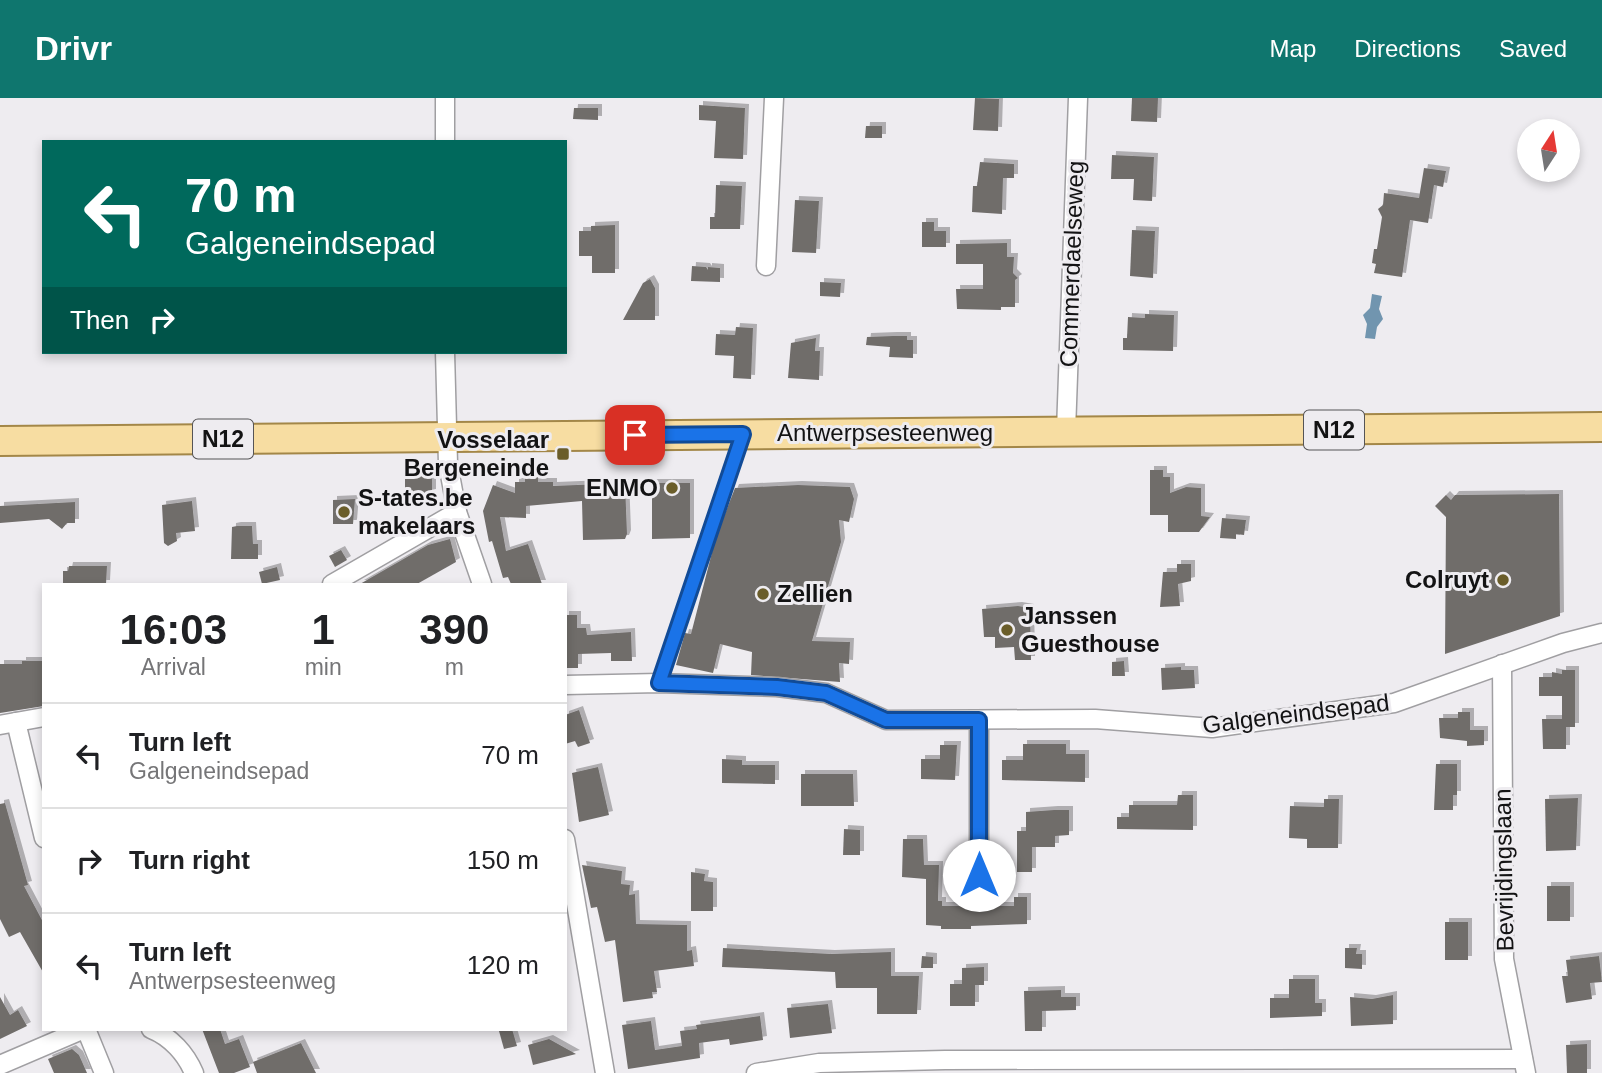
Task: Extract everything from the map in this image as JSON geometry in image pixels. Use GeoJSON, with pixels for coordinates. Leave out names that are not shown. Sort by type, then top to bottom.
{"type":"FeatureCollection","features":[{"type":"Feature","properties":{"kind":"main road","name":"Antwerpsesteenweg"},"geometry":{"type":"LineString","coordinates":[[0,441],[1602,427]]}},
{"type":"Feature","properties":{"kind":"street"},"geometry":{"type":"LineString","coordinates":[[445,98],[445,140]]}},
{"type":"Feature","properties":{"kind":"street"},"geometry":{"type":"LineString","coordinates":[[766,266],[774,98]]}},
{"type":"Feature","properties":{"kind":"street","name":"Commerdaelseweg"},"geometry":{"type":"LineString","coordinates":[[1066,431],[1078,98]]}},
{"type":"Feature","properties":{"kind":"street"},"geometry":{"type":"LineString","coordinates":[[445,354],[445,437],[457,512],[482,583]]}},
{"type":"Feature","properties":{"kind":"street"},"geometry":{"type":"LineString","coordinates":[[334,583],[457,512]]}},
{"type":"Feature","properties":{"kind":"street","name":"Galgeneindsepad"},"geometry":{"type":"LineString","coordinates":[[567,685],[659,683],[777,687],[826,693],[886,720],[1096,719],[1212,728],[1394,703],[1502,664],[1602,633]]}},
{"type":"Feature","properties":{"kind":"street","name":"Bevrijdingslaan"},"geometry":{"type":"LineString","coordinates":[[1502,664],[1504,959],[1525,1066]]}},
{"type":"Feature","properties":{"kind":"street"},"geometry":{"type":"LineString","coordinates":[[42,717],[8,723],[42,832]]}},
{"type":"Feature","properties":{"kind":"street"},"geometry":{"type":"LineString","coordinates":[[979,720],[979,875]]}},
{"type":"Feature","properties":{"kind":"street"},"geometry":{"type":"LineString","coordinates":[[567,848],[576,888],[605,1073]]}},
{"type":"Feature","properties":{"kind":"street"},"geometry":{"type":"LineString","coordinates":[[0,1065],[80,1031]]}},
{"type":"Feature","properties":{"kind":"street"},"geometry":{"type":"LineString","coordinates":[[86,1031],[104,1073]]}},
{"type":"Feature","properties":{"kind":"street"},"geometry":{"type":"LineString","coordinates":[[155,1031],[164,1035],[188,1059],[194,1073]]}},
{"type":"Feature","properties":{"kind":"street"},"geometry":{"type":"LineString","coordinates":[[756,1073],[818,1063],[1146,1067],[1525,1066]]}},
{"type":"Feature","properties":{"kind":"lane"},"geometry":{"type":"LineString","coordinates":[[659,683],[743,434]]}},
{"type":"Feature","properties":{"kind":"water"},"geometry":{"type":"Polygon","coordinates":[[[1372,294],[1382,296],[1379,309],[1383,319],[1377,327],[1375,339],[1365,338],[1367,324],[1363,315],[1370,308],[1372,294]]]}},
{"type":"Feature","properties":{"kind":"building"},"geometry":{"type":"Polygon","coordinates":[[[975,98],[999,99],[998,131],[973,130],[975,98]]]}},
{"type":"Feature","properties":{"kind":"building"},"geometry":{"type":"Polygon","coordinates":[[[1132,98],[1158,98],[1157,122],[1131,121],[1132,98]]]}},
{"type":"Feature","properties":{"kind":"building"},"geometry":{"type":"Polygon","coordinates":[[[699,105],[745,108],[743,159],[714,158],[716,121],[699,120],[699,105]]]}},
{"type":"Feature","properties":{"kind":"building"},"geometry":{"type":"Polygon","coordinates":[[[574,108],[598,108],[598,120],[573,119],[574,108]]]}},
{"type":"Feature","properties":{"kind":"building"},"geometry":{"type":"Polygon","coordinates":[[[866,126],[882,126],[882,138],[865,138],[866,126]]]}},
{"type":"Feature","properties":{"kind":"building"},"geometry":{"type":"Polygon","coordinates":[[[1112,155],[1154,157],[1152,201],[1133,200],[1134,179],[1111,179],[1112,155]]]}},
{"type":"Feature","properties":{"kind":"building"},"geometry":{"type":"Polygon","coordinates":[[[980,162],[1014,164],[1014,178],[1003,178],[1002,214],[972,212],[973,186],[977,186],[980,162]]]}},
{"type":"Feature","properties":{"kind":"building"},"geometry":{"type":"Polygon","coordinates":[[[1424,168],[1446,171],[1443,187],[1434,185],[1428,223],[1410,220],[1402,277],[1374,273],[1374,249],[1377,249],[1382,217],[1378,209],[1383,205],[1384,193],[1419,198],[1424,168]]]}},
{"type":"Feature","properties":{"kind":"building"},"geometry":{"type":"Polygon","coordinates":[[[716,185],[742,186],[740,229],[710,229],[710,217],[715,217],[716,185]]]}},
{"type":"Feature","properties":{"kind":"building"},"geometry":{"type":"Polygon","coordinates":[[[795,200],[819,201],[816,253],[792,252],[795,200]]]}},
{"type":"Feature","properties":{"kind":"building"},"geometry":{"type":"Polygon","coordinates":[[[922,222],[934,222],[934,231],[946,231],[946,247],[922,247],[922,222]]]}},
{"type":"Feature","properties":{"kind":"building"},"geometry":{"type":"Polygon","coordinates":[[[615,225],[615,273],[592,273],[592,256],[579,256],[579,231],[591,231],[591,226],[615,225]]]}},
{"type":"Feature","properties":{"kind":"building"},"geometry":{"type":"Polygon","coordinates":[[[1132,230],[1155,231],[1153,278],[1130,276],[1132,230]]]}},
{"type":"Feature","properties":{"kind":"building"},"geometry":{"type":"Polygon","coordinates":[[[1007,243],[1007,257],[1014,257],[1013,273],[1018,278],[1015,280],[1015,307],[1001,307],[1001,310],[957,309],[956,289],[983,289],[983,264],[956,264],[956,244],[1007,243]]]}},
{"type":"Feature","properties":{"kind":"building"},"geometry":{"type":"Polygon","coordinates":[[[692,266],[706,267],[708,270],[708,267],[720,268],[720,282],[691,281],[692,266]]]}},
{"type":"Feature","properties":{"kind":"building"},"geometry":{"type":"Polygon","coordinates":[[[650,279],[655,288],[655,320],[623,320],[643,283],[650,279]]]}},
{"type":"Feature","properties":{"kind":"building"},"geometry":{"type":"Polygon","coordinates":[[[820,282],[841,283],[840,297],[820,296],[820,282]]]}},
{"type":"Feature","properties":{"kind":"building"},"geometry":{"type":"Polygon","coordinates":[[[1145,314],[1174,315],[1173,351],[1123,350],[1123,338],[1127,338],[1128,317],[1145,318],[1145,314]]]}},
{"type":"Feature","properties":{"kind":"building"},"geometry":{"type":"Polygon","coordinates":[[[736,327],[753,328],[751,379],[733,378],[734,356],[715,355],[716,334],[735,335],[736,327]]]}},
{"type":"Feature","properties":{"kind":"building"},"geometry":{"type":"Polygon","coordinates":[[[907,336],[907,340],[913,340],[913,358],[889,357],[890,347],[866,345],[867,337],[907,336]]]}},
{"type":"Feature","properties":{"kind":"building"},"geometry":{"type":"Polygon","coordinates":[[[816,338],[815,351],[820,351],[819,380],[788,378],[791,343],[816,338]]]}},
{"type":"Feature","properties":{"kind":"building"},"geometry":{"type":"Polygon","coordinates":[[[1150,470],[1163,470],[1163,477],[1170,477],[1170,493],[1186,487],[1201,488],[1201,516],[1210,517],[1199,532],[1168,532],[1168,515],[1150,515],[1150,470]]]}},
{"type":"Feature","properties":{"kind":"building"},"geometry":{"type":"Polygon","coordinates":[[[538,473],[538,482],[553,482],[553,486],[625,483],[625,539],[583,540],[582,501],[526,506],[526,518],[500,517],[506,551],[528,544],[542,583],[511,583],[508,577],[503,578],[492,541],[489,542],[483,511],[493,485],[515,493],[515,482],[525,482],[525,474],[538,473]]]}},
{"type":"Feature","properties":{"kind":"building"},"geometry":{"type":"Polygon","coordinates":[[[432,474],[432,493],[405,498],[405,475],[432,474]]]}},
{"type":"Feature","properties":{"kind":"building"},"geometry":{"type":"Polygon","coordinates":[[[652,483],[690,483],[690,538],[652,539],[652,483]]]}},
{"type":"Feature","properties":{"kind":"building","name":"Zellien"},"geometry":{"type":"Polygon","coordinates":[[[798,485],[850,487],[854,499],[849,522],[839,520],[841,542],[812,641],[850,642],[849,664],[839,663],[840,682],[751,675],[752,652],[720,644],[713,673],[676,665],[685,633],[691,634],[716,537],[735,488],[798,485]]]}},
{"type":"Feature","properties":{"kind":"building","name":"Colruyt"},"geometry":{"type":"Polygon","coordinates":[[[1559,494],[1560,616],[1445,654],[1446,517],[1435,506],[1446,495],[1451,500],[1455,495],[1559,494]]]}},
{"type":"Feature","properties":{"kind":"building","name":"S-tates.be makelaars"},"geometry":{"type":"Polygon","coordinates":[[[355,499],[353,524],[333,524],[333,500],[355,499]]]}},
{"type":"Feature","properties":{"kind":"building"},"geometry":{"type":"Polygon","coordinates":[[[192,501],[195,531],[176,533],[177,541],[168,546],[164,543],[162,505],[192,501]]]}},
{"type":"Feature","properties":{"kind":"building"},"geometry":{"type":"Polygon","coordinates":[[[75,502],[75,523],[67,523],[62,529],[49,519],[0,523],[0,506],[75,502]]]}},
{"type":"Feature","properties":{"kind":"building"},"geometry":{"type":"Polygon","coordinates":[[[1222,518],[1246,520],[1244,535],[1236,534],[1236,539],[1220,538],[1222,518]]]}},
{"type":"Feature","properties":{"kind":"building"},"geometry":{"type":"Polygon","coordinates":[[[252,526],[253,544],[258,544],[258,559],[231,559],[232,527],[252,526]]]}},
{"type":"Feature","properties":{"kind":"building"},"geometry":{"type":"Polygon","coordinates":[[[450,539],[456,562],[419,583],[362,583],[428,545],[450,539]]]}},
{"type":"Feature","properties":{"kind":"building"},"geometry":{"type":"Polygon","coordinates":[[[341,550],[347,560],[335,567],[329,556],[341,550]]]}},
{"type":"Feature","properties":{"kind":"building"},"geometry":{"type":"Polygon","coordinates":[[[1177,564],[1191,564],[1191,581],[1178,584],[1180,606],[1160,607],[1163,572],[1177,572],[1177,564]]]}},
{"type":"Feature","properties":{"kind":"building"},"geometry":{"type":"Polygon","coordinates":[[[69,566],[107,566],[106,583],[63,583],[63,571],[68,571],[69,566]]]}},
{"type":"Feature","properties":{"kind":"building"},"geometry":{"type":"Polygon","coordinates":[[[277,567],[280,580],[262,583],[259,572],[277,567]]]}},
{"type":"Feature","properties":{"kind":"building","name":"Janssen Guesthouse"},"geometry":{"type":"Polygon","coordinates":[[[1018,606],[1030,608],[1031,660],[1015,660],[1014,647],[995,648],[995,637],[984,637],[982,609],[1018,606]]]}},
{"type":"Feature","properties":{"kind":"building"},"geometry":{"type":"Polygon","coordinates":[[[567,615],[577,615],[577,628],[586,628],[587,635],[631,632],[632,661],[611,661],[611,653],[578,654],[578,668],[567,668],[567,615]]]}},
{"type":"Feature","properties":{"kind":"building"},"geometry":{"type":"Polygon","coordinates":[[[22,661],[42,661],[42,706],[0,713],[0,664],[22,664],[22,661]]]}},
{"type":"Feature","properties":{"kind":"building"},"geometry":{"type":"Polygon","coordinates":[[[1124,661],[1125,676],[1112,676],[1112,662],[1124,661]]]}},
{"type":"Feature","properties":{"kind":"building"},"geometry":{"type":"Polygon","coordinates":[[[1181,667],[1181,670],[1194,670],[1195,688],[1162,690],[1161,668],[1181,667]]]}},
{"type":"Feature","properties":{"kind":"building"},"geometry":{"type":"Polygon","coordinates":[[[1562,670],[1575,670],[1575,727],[1566,727],[1566,749],[1543,749],[1542,719],[1562,719],[1562,696],[1539,696],[1539,677],[1552,677],[1552,672],[1562,674],[1562,670]]]}},
{"type":"Feature","properties":{"kind":"building"},"geometry":{"type":"Polygon","coordinates":[[[579,710],[590,743],[578,747],[575,741],[567,743],[567,714],[579,710]]]}},
{"type":"Feature","properties":{"kind":"building"},"geometry":{"type":"Polygon","coordinates":[[[1458,712],[1470,712],[1470,730],[1484,730],[1484,745],[1467,746],[1467,741],[1440,738],[1439,718],[1458,718],[1458,712]]]}},
{"type":"Feature","properties":{"kind":"building"},"geometry":{"type":"Polygon","coordinates":[[[1023,744],[1066,744],[1066,754],[1085,754],[1085,782],[1002,780],[1002,760],[1023,760],[1023,744]]]}},
{"type":"Feature","properties":{"kind":"building"},"geometry":{"type":"Polygon","coordinates":[[[940,745],[957,745],[955,780],[921,779],[921,759],[940,759],[940,745]]]}},
{"type":"Feature","properties":{"kind":"building"},"geometry":{"type":"Polygon","coordinates":[[[722,759],[742,760],[742,765],[775,765],[775,784],[722,783],[722,759]]]}},
{"type":"Feature","properties":{"kind":"building"},"geometry":{"type":"Polygon","coordinates":[[[1436,764],[1457,764],[1457,795],[1453,795],[1453,810],[1434,810],[1436,764]]]}},
{"type":"Feature","properties":{"kind":"building"},"geometry":{"type":"Polygon","coordinates":[[[598,767],[609,815],[579,822],[572,773],[598,767]]]}},
{"type":"Feature","properties":{"kind":"building"},"geometry":{"type":"Polygon","coordinates":[[[801,774],[853,774],[854,806],[801,806],[801,774]]]}},
{"type":"Feature","properties":{"kind":"building"},"geometry":{"type":"Polygon","coordinates":[[[1178,795],[1193,795],[1193,830],[1117,829],[1117,817],[1129,817],[1129,805],[1177,805],[1178,795]]]}},
{"type":"Feature","properties":{"kind":"building"},"geometry":{"type":"Polygon","coordinates":[[[1578,798],[1576,850],[1546,851],[1545,799],[1578,798]]]}},
{"type":"Feature","properties":{"kind":"building"},"geometry":{"type":"Polygon","coordinates":[[[1324,799],[1339,799],[1338,848],[1307,848],[1307,839],[1289,838],[1290,806],[1324,807],[1324,799]]]}},
{"type":"Feature","properties":{"kind":"building"},"geometry":{"type":"Polygon","coordinates":[[[5,803],[28,885],[24,886],[42,920],[42,970],[20,932],[9,937],[0,919],[0,804],[5,803]]]}},
{"type":"Feature","properties":{"kind":"building"},"geometry":{"type":"Polygon","coordinates":[[[1069,810],[1069,835],[1055,836],[1055,847],[1032,847],[1032,872],[1017,872],[1017,831],[1026,831],[1026,812],[1069,810]]]}},
{"type":"Feature","properties":{"kind":"building"},"geometry":{"type":"Polygon","coordinates":[[[844,829],[860,830],[860,855],[843,855],[844,829]]]}},
{"type":"Feature","properties":{"kind":"building"},"geometry":{"type":"Polygon","coordinates":[[[903,839],[923,839],[924,865],[939,865],[938,901],[942,901],[942,906],[1014,906],[1014,897],[1027,897],[1027,924],[971,926],[971,929],[941,929],[941,926],[926,925],[926,879],[902,877],[903,839]]]}},
{"type":"Feature","properties":{"kind":"building"},"geometry":{"type":"Polygon","coordinates":[[[582,865],[622,871],[621,884],[630,885],[629,895],[635,894],[636,924],[687,925],[687,951],[692,950],[694,966],[654,971],[657,992],[652,992],[653,998],[623,1002],[615,940],[605,942],[597,907],[591,908],[582,865]]]}},
{"type":"Feature","properties":{"kind":"building"},"geometry":{"type":"Polygon","coordinates":[[[691,872],[705,874],[704,881],[713,882],[713,911],[691,911],[691,872]]]}},
{"type":"Feature","properties":{"kind":"building"},"geometry":{"type":"Polygon","coordinates":[[[1547,886],[1570,886],[1570,921],[1547,921],[1547,886]]]}},
{"type":"Feature","properties":{"kind":"building"},"geometry":{"type":"Polygon","coordinates":[[[1445,922],[1468,922],[1468,960],[1445,960],[1445,922]]]}},
{"type":"Feature","properties":{"kind":"building"},"geometry":{"type":"Polygon","coordinates":[[[723,948],[831,954],[891,952],[891,976],[919,976],[917,1014],[877,1014],[877,988],[836,988],[835,972],[722,967],[723,948]]]}},
{"type":"Feature","properties":{"kind":"building"},"geometry":{"type":"Polygon","coordinates":[[[1345,948],[1357,948],[1356,954],[1362,954],[1362,969],[1345,968],[1345,948]]]}},
{"type":"Feature","properties":{"kind":"building"},"geometry":{"type":"Polygon","coordinates":[[[922,956],[933,957],[933,968],[921,968],[922,956]]]}},
{"type":"Feature","properties":{"kind":"building"},"geometry":{"type":"Polygon","coordinates":[[[1599,956],[1602,982],[1590,983],[1592,999],[1566,1003],[1562,976],[1568,976],[1566,960],[1599,956]]]}},
{"type":"Feature","properties":{"kind":"building"},"geometry":{"type":"Polygon","coordinates":[[[984,967],[984,985],[975,985],[975,1006],[950,1006],[950,984],[962,984],[962,968],[984,967]]]}},
{"type":"Feature","properties":{"kind":"building"},"geometry":{"type":"Polygon","coordinates":[[[1289,979],[1315,979],[1315,1003],[1322,1003],[1322,1016],[1270,1018],[1270,998],[1289,998],[1289,979]]]}},
{"type":"Feature","properties":{"kind":"building"},"geometry":{"type":"Polygon","coordinates":[[[1061,990],[1061,997],[1076,997],[1076,1010],[1042,1011],[1042,1031],[1025,1031],[1024,991],[1061,990]]]}},
{"type":"Feature","properties":{"kind":"building"},"geometry":{"type":"Polygon","coordinates":[[[1393,995],[1393,1024],[1351,1026],[1350,997],[1372,999],[1393,995]]]}},
{"type":"Feature","properties":{"kind":"building"},"geometry":{"type":"Polygon","coordinates":[[[0,997],[10,1015],[18,1010],[27,1026],[0,1039],[0,997]]]}},
{"type":"Feature","properties":{"kind":"building"},"geometry":{"type":"Polygon","coordinates":[[[828,1004],[832,1033],[790,1038],[787,1008],[828,1004]]]}},
{"type":"Feature","properties":{"kind":"building"},"geometry":{"type":"Polygon","coordinates":[[[760,1016],[763,1040],[730,1045],[729,1039],[699,1043],[700,1058],[628,1069],[622,1025],[651,1021],[655,1050],[682,1046],[680,1031],[697,1029],[696,1025],[760,1016]]]}},
{"type":"Feature","properties":{"kind":"building"},"geometry":{"type":"Polygon","coordinates":[[[203,1031],[221,1031],[225,1044],[239,1039],[250,1067],[234,1073],[219,1073],[203,1031]]]}},
{"type":"Feature","properties":{"kind":"building"},"geometry":{"type":"Polygon","coordinates":[[[499,1031],[513,1031],[517,1046],[504,1049],[499,1031]]]}},
{"type":"Feature","properties":{"kind":"building"},"geometry":{"type":"Polygon","coordinates":[[[549,1039],[576,1054],[533,1065],[528,1045],[549,1039]]]}},
{"type":"Feature","properties":{"kind":"building"},"geometry":{"type":"Polygon","coordinates":[[[301,1043],[316,1073],[257,1073],[253,1062],[301,1043]]]}},
{"type":"Feature","properties":{"kind":"building"},"geometry":{"type":"Polygon","coordinates":[[[1587,1044],[1587,1073],[1567,1073],[1566,1045],[1587,1044]]]}},
{"type":"Feature","properties":{"kind":"building"},"geometry":{"type":"Polygon","coordinates":[[[72,1049],[79,1055],[87,1073],[54,1073],[48,1059],[72,1049]]]}},
{"type":"Feature","properties":{"kind":"place","name":"Vosselaar Bergeneinde"},"geometry":{"type":"Point","coordinates":[563,454]}},
{"type":"Feature","properties":{"kind":"place","name":"ENMO"},"geometry":{"type":"Point","coordinates":[672,488]}},
{"type":"Feature","properties":{"kind":"place","name":"S-tates.be makelaars"},"geometry":{"type":"Point","coordinates":[344,512]}},
{"type":"Feature","properties":{"kind":"place","name":"Colruyt"},"geometry":{"type":"Point","coordinates":[1503,580]}},
{"type":"Feature","properties":{"kind":"place","name":"Zellien"},"geometry":{"type":"Point","coordinates":[763,594]}},
{"type":"Feature","properties":{"kind":"place","name":"Janssen Guesthouse"},"geometry":{"type":"Point","coordinates":[1007,630]}},
{"type":"Feature","properties":{"kind":"route"},"geometry":{"type":"LineString","coordinates":[[635,435],[743,434],[659,683],[777,687],[826,693],[886,720],[979,720],[979,875]]}}]}
